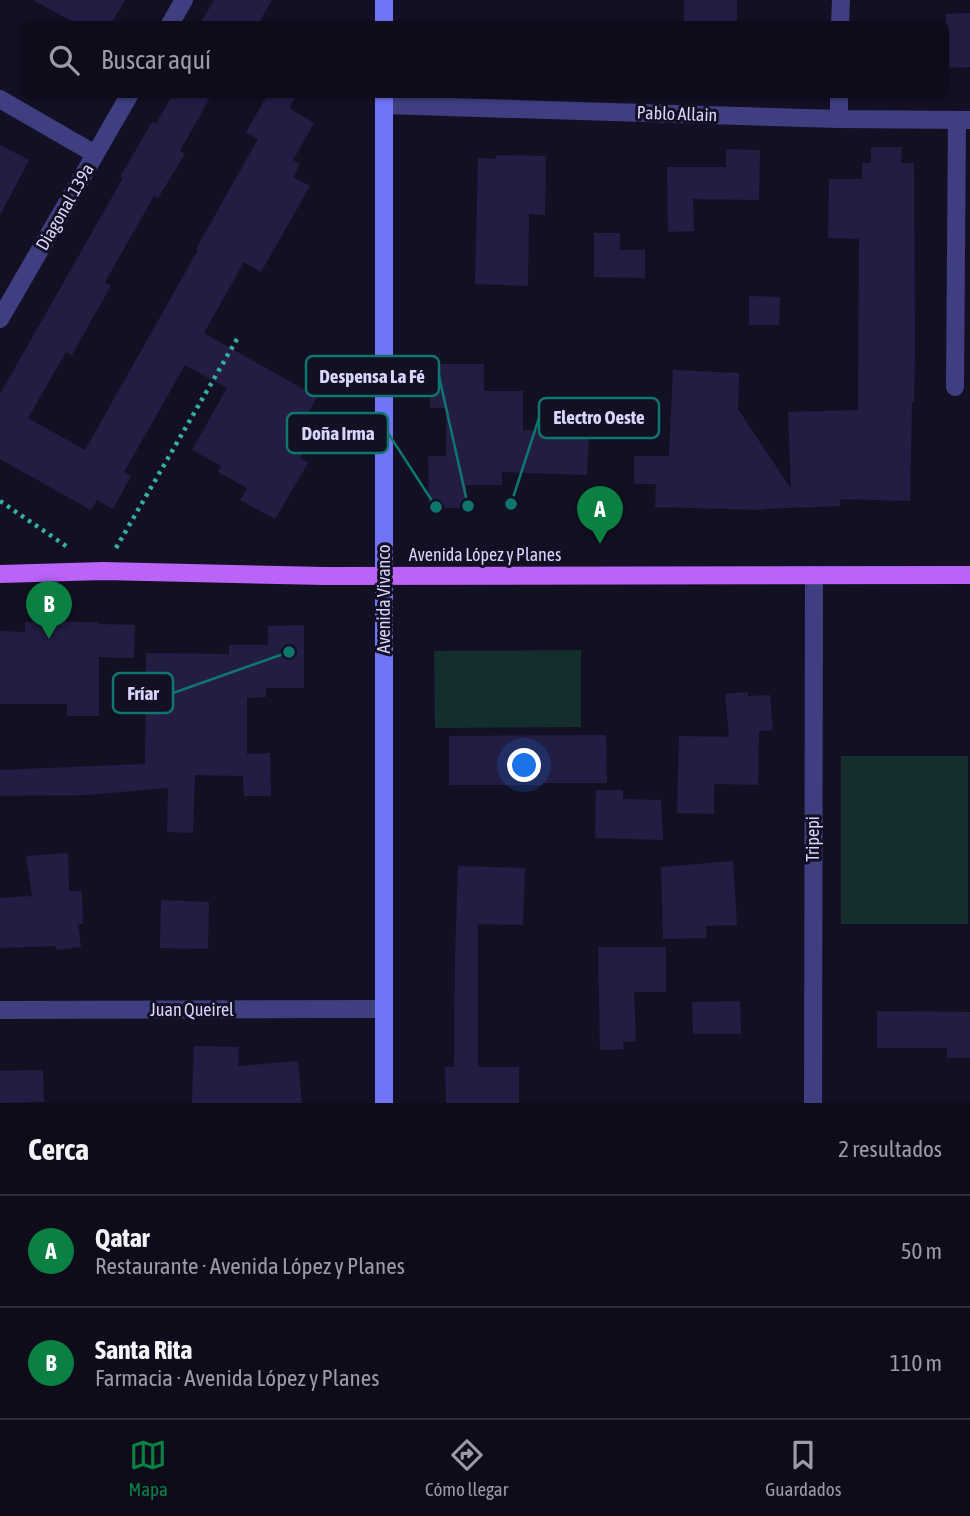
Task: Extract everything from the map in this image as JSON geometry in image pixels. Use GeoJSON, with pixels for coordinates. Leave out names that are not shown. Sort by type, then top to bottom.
{"type":"FeatureCollection","features":[{"type":"Feature","properties":{"kind":"main road"},"geometry":{"type":"LineString","coordinates":[[384,0],[384,21]]}},
{"type":"Feature","properties":{"kind":"main road","name":"Avenida Vivanco"},"geometry":{"type":"LineString","coordinates":[[384,100],[384,1103]]}},
{"type":"Feature","properties":{"kind":"main road","name":"Avenida López y Planes"},"geometry":{"type":"LineString","coordinates":[[0,574],[103,571],[384,576],[970,575]]}},
{"type":"Feature","properties":{"kind":"street"},"geometry":{"type":"LineString","coordinates":[[172,21],[184,0]]}},
{"type":"Feature","properties":{"kind":"street"},"geometry":{"type":"LineString","coordinates":[[840,21],[841,0]]}},
{"type":"Feature","properties":{"kind":"street","name":"Diagonal 139a"},"geometry":{"type":"LineString","coordinates":[[0,319],[128,98]]}},
{"type":"Feature","properties":{"kind":"street"},"geometry":{"type":"LineString","coordinates":[[839,98],[839,120]]}},
{"type":"Feature","properties":{"kind":"street"},"geometry":{"type":"LineString","coordinates":[[0,99],[95,154]]}},
{"type":"Feature","properties":{"kind":"street","name":"Pablo Allain"},"geometry":{"type":"LineString","coordinates":[[384,100],[839,120],[964,120]]}},
{"type":"Feature","properties":{"kind":"street"},"geometry":{"type":"LineString","coordinates":[[955,387],[964,120]]}},
{"type":"Feature","properties":{"kind":"street","name":"Tripepi"},"geometry":{"type":"LineString","coordinates":[[813,1103],[814,575]]}},
{"type":"Feature","properties":{"kind":"street","name":"Juan Queirel"},"geometry":{"type":"LineString","coordinates":[[0,1010],[384,1009]]}},
{"type":"Feature","properties":{"kind":"path"},"geometry":{"type":"LineString","coordinates":[[103,571],[237,339]]}},
{"type":"Feature","properties":{"kind":"path"},"geometry":{"type":"LineString","coordinates":[[0,501],[69,548]]}},
{"type":"Feature","properties":{"kind":"green space"},"geometry":{"type":"Polygon","coordinates":[[[581,650],[581,727],[435,728],[434,651],[581,650]]]}},
{"type":"Feature","properties":{"kind":"green space"},"geometry":{"type":"Polygon","coordinates":[[[841,756],[968,756],[968,924],[841,924],[841,756]]]}},
{"type":"Feature","properties":{"kind":"building"},"geometry":{"type":"Polygon","coordinates":[[[33,0],[125,0],[113,21],[72,21],[33,0]]]}},
{"type":"Feature","properties":{"kind":"building"},"geometry":{"type":"Polygon","coordinates":[[[214,0],[272,0],[260,21],[202,21],[214,0]]]}},
{"type":"Feature","properties":{"kind":"building"},"geometry":{"type":"Polygon","coordinates":[[[684,0],[737,0],[737,21],[684,21],[684,0]]]}},
{"type":"Feature","properties":{"kind":"building"},"geometry":{"type":"Polygon","coordinates":[[[970,13],[970,67],[949,68],[949,21],[946,21],[946,14],[970,13]]]}},
{"type":"Feature","properties":{"kind":"building"},"geometry":{"type":"Polygon","coordinates":[[[171,98],[210,98],[180,151],[185,154],[158,198],[154,196],[105,282],[111,286],[72,355],[66,352],[28,418],[85,450],[258,139],[246,132],[266,98],[295,98],[289,108],[314,123],[293,160],[300,164],[293,177],[310,186],[261,272],[244,262],[204,333],[317,397],[296,435],[309,442],[300,458],[308,463],[275,519],[240,500],[247,488],[218,472],[221,466],[192,450],[227,388],[185,365],[124,472],[131,476],[113,509],[97,500],[91,510],[0,459],[0,394],[123,178],[120,177],[152,122],[156,124],[171,98]]]}},
{"type":"Feature","properties":{"kind":"building"},"geometry":{"type":"Polygon","coordinates":[[[0,145],[29,160],[0,215],[0,145]]]}},
{"type":"Feature","properties":{"kind":"building"},"geometry":{"type":"Polygon","coordinates":[[[871,147],[902,147],[901,163],[914,163],[915,352],[910,501],[840,499],[840,506],[762,510],[655,507],[656,484],[634,484],[634,456],[669,456],[673,370],[739,373],[738,409],[791,489],[788,412],[858,410],[859,239],[828,238],[829,179],[862,179],[862,163],[871,163],[871,147]]]}},
{"type":"Feature","properties":{"kind":"building"},"geometry":{"type":"Polygon","coordinates":[[[726,149],[760,150],[759,200],[693,199],[694,231],[668,232],[667,167],[726,167],[726,149]]]}},
{"type":"Feature","properties":{"kind":"building"},"geometry":{"type":"Polygon","coordinates":[[[496,155],[546,156],[545,215],[529,214],[528,286],[475,284],[478,158],[496,159],[496,155]]]}},
{"type":"Feature","properties":{"kind":"building"},"geometry":{"type":"Polygon","coordinates":[[[594,233],[620,233],[620,250],[645,250],[645,278],[594,277],[594,233]]]}},
{"type":"Feature","properties":{"kind":"building"},"geometry":{"type":"Polygon","coordinates":[[[749,296],[780,297],[779,325],[749,325],[749,296]]]}},
{"type":"Feature","properties":{"kind":"building"},"geometry":{"type":"Polygon","coordinates":[[[430,364],[484,364],[484,391],[523,391],[523,430],[589,432],[587,475],[502,472],[502,485],[466,485],[467,508],[429,508],[428,456],[446,456],[446,408],[430,408],[430,364]]]}},
{"type":"Feature","properties":{"kind":"building"},"geometry":{"type":"Polygon","coordinates":[[[25,622],[135,625],[134,658],[99,657],[99,716],[67,716],[67,704],[0,704],[0,631],[25,632],[25,622]]]}},
{"type":"Feature","properties":{"kind":"building"},"geometry":{"type":"Polygon","coordinates":[[[304,625],[304,688],[266,688],[266,697],[247,698],[247,754],[270,753],[271,796],[244,796],[243,776],[195,775],[193,833],[167,832],[168,788],[86,795],[0,796],[0,770],[145,764],[146,653],[229,654],[229,645],[268,645],[268,626],[304,625]]]}},
{"type":"Feature","properties":{"kind":"building"},"geometry":{"type":"Polygon","coordinates":[[[748,692],[748,696],[770,695],[773,730],[759,731],[758,785],[714,784],[714,814],[677,813],[679,736],[729,737],[725,694],[748,692]]]}},
{"type":"Feature","properties":{"kind":"building"},"geometry":{"type":"Polygon","coordinates":[[[606,735],[607,783],[449,785],[449,736],[606,735]]]}},
{"type":"Feature","properties":{"kind":"building"},"geometry":{"type":"Polygon","coordinates":[[[596,790],[623,790],[623,799],[661,800],[663,840],[595,838],[596,790]]]}},
{"type":"Feature","properties":{"kind":"building"},"geometry":{"type":"Polygon","coordinates":[[[68,853],[69,891],[82,891],[83,924],[78,924],[81,947],[56,950],[56,946],[0,948],[0,898],[32,896],[26,856],[68,853]]]}},
{"type":"Feature","properties":{"kind":"building"},"geometry":{"type":"Polygon","coordinates":[[[733,861],[737,925],[706,926],[707,938],[663,939],[661,867],[733,861]]]}},
{"type":"Feature","properties":{"kind":"building"},"geometry":{"type":"Polygon","coordinates":[[[458,866],[525,868],[523,925],[478,924],[478,1067],[519,1067],[519,1103],[446,1103],[445,1067],[454,1067],[458,866]]]}},
{"type":"Feature","properties":{"kind":"building"},"geometry":{"type":"Polygon","coordinates":[[[161,900],[209,902],[208,949],[160,948],[161,900]]]}},
{"type":"Feature","properties":{"kind":"building"},"geometry":{"type":"Polygon","coordinates":[[[598,947],[666,947],[666,992],[634,992],[636,1041],[623,1042],[624,1049],[600,1050],[598,947]]]}},
{"type":"Feature","properties":{"kind":"building"},"geometry":{"type":"Polygon","coordinates":[[[740,1001],[741,1034],[693,1034],[692,1002],[740,1001]]]}},
{"type":"Feature","properties":{"kind":"building"},"geometry":{"type":"Polygon","coordinates":[[[877,1011],[970,1012],[970,1058],[947,1058],[947,1048],[877,1048],[877,1011]]]}},
{"type":"Feature","properties":{"kind":"building"},"geometry":{"type":"Polygon","coordinates":[[[194,1046],[239,1047],[238,1066],[298,1061],[302,1103],[192,1103],[194,1046]]]}},
{"type":"Feature","properties":{"kind":"building"},"geometry":{"type":"Polygon","coordinates":[[[43,1070],[44,1102],[0,1103],[0,1071],[43,1070]]]}},
{"type":"Feature","properties":{"kind":"place","name":"Electro Oeste"},"geometry":{"type":"Point","coordinates":[511,504]}},
{"type":"Feature","properties":{"kind":"place","name":"Despensa La Fé"},"geometry":{"type":"Point","coordinates":[468,506]}},
{"type":"Feature","properties":{"kind":"place","name":"Doña Irma"},"geometry":{"type":"Point","coordinates":[436,507]}},
{"type":"Feature","properties":{"kind":"place","name":"Qatar"},"geometry":{"type":"Point","coordinates":[600,544]}},
{"type":"Feature","properties":{"kind":"place","name":"Santa Rita"},"geometry":{"type":"Point","coordinates":[49,639]}},
{"type":"Feature","properties":{"kind":"place","name":"Fríar"},"geometry":{"type":"Point","coordinates":[289,652]}}]}
